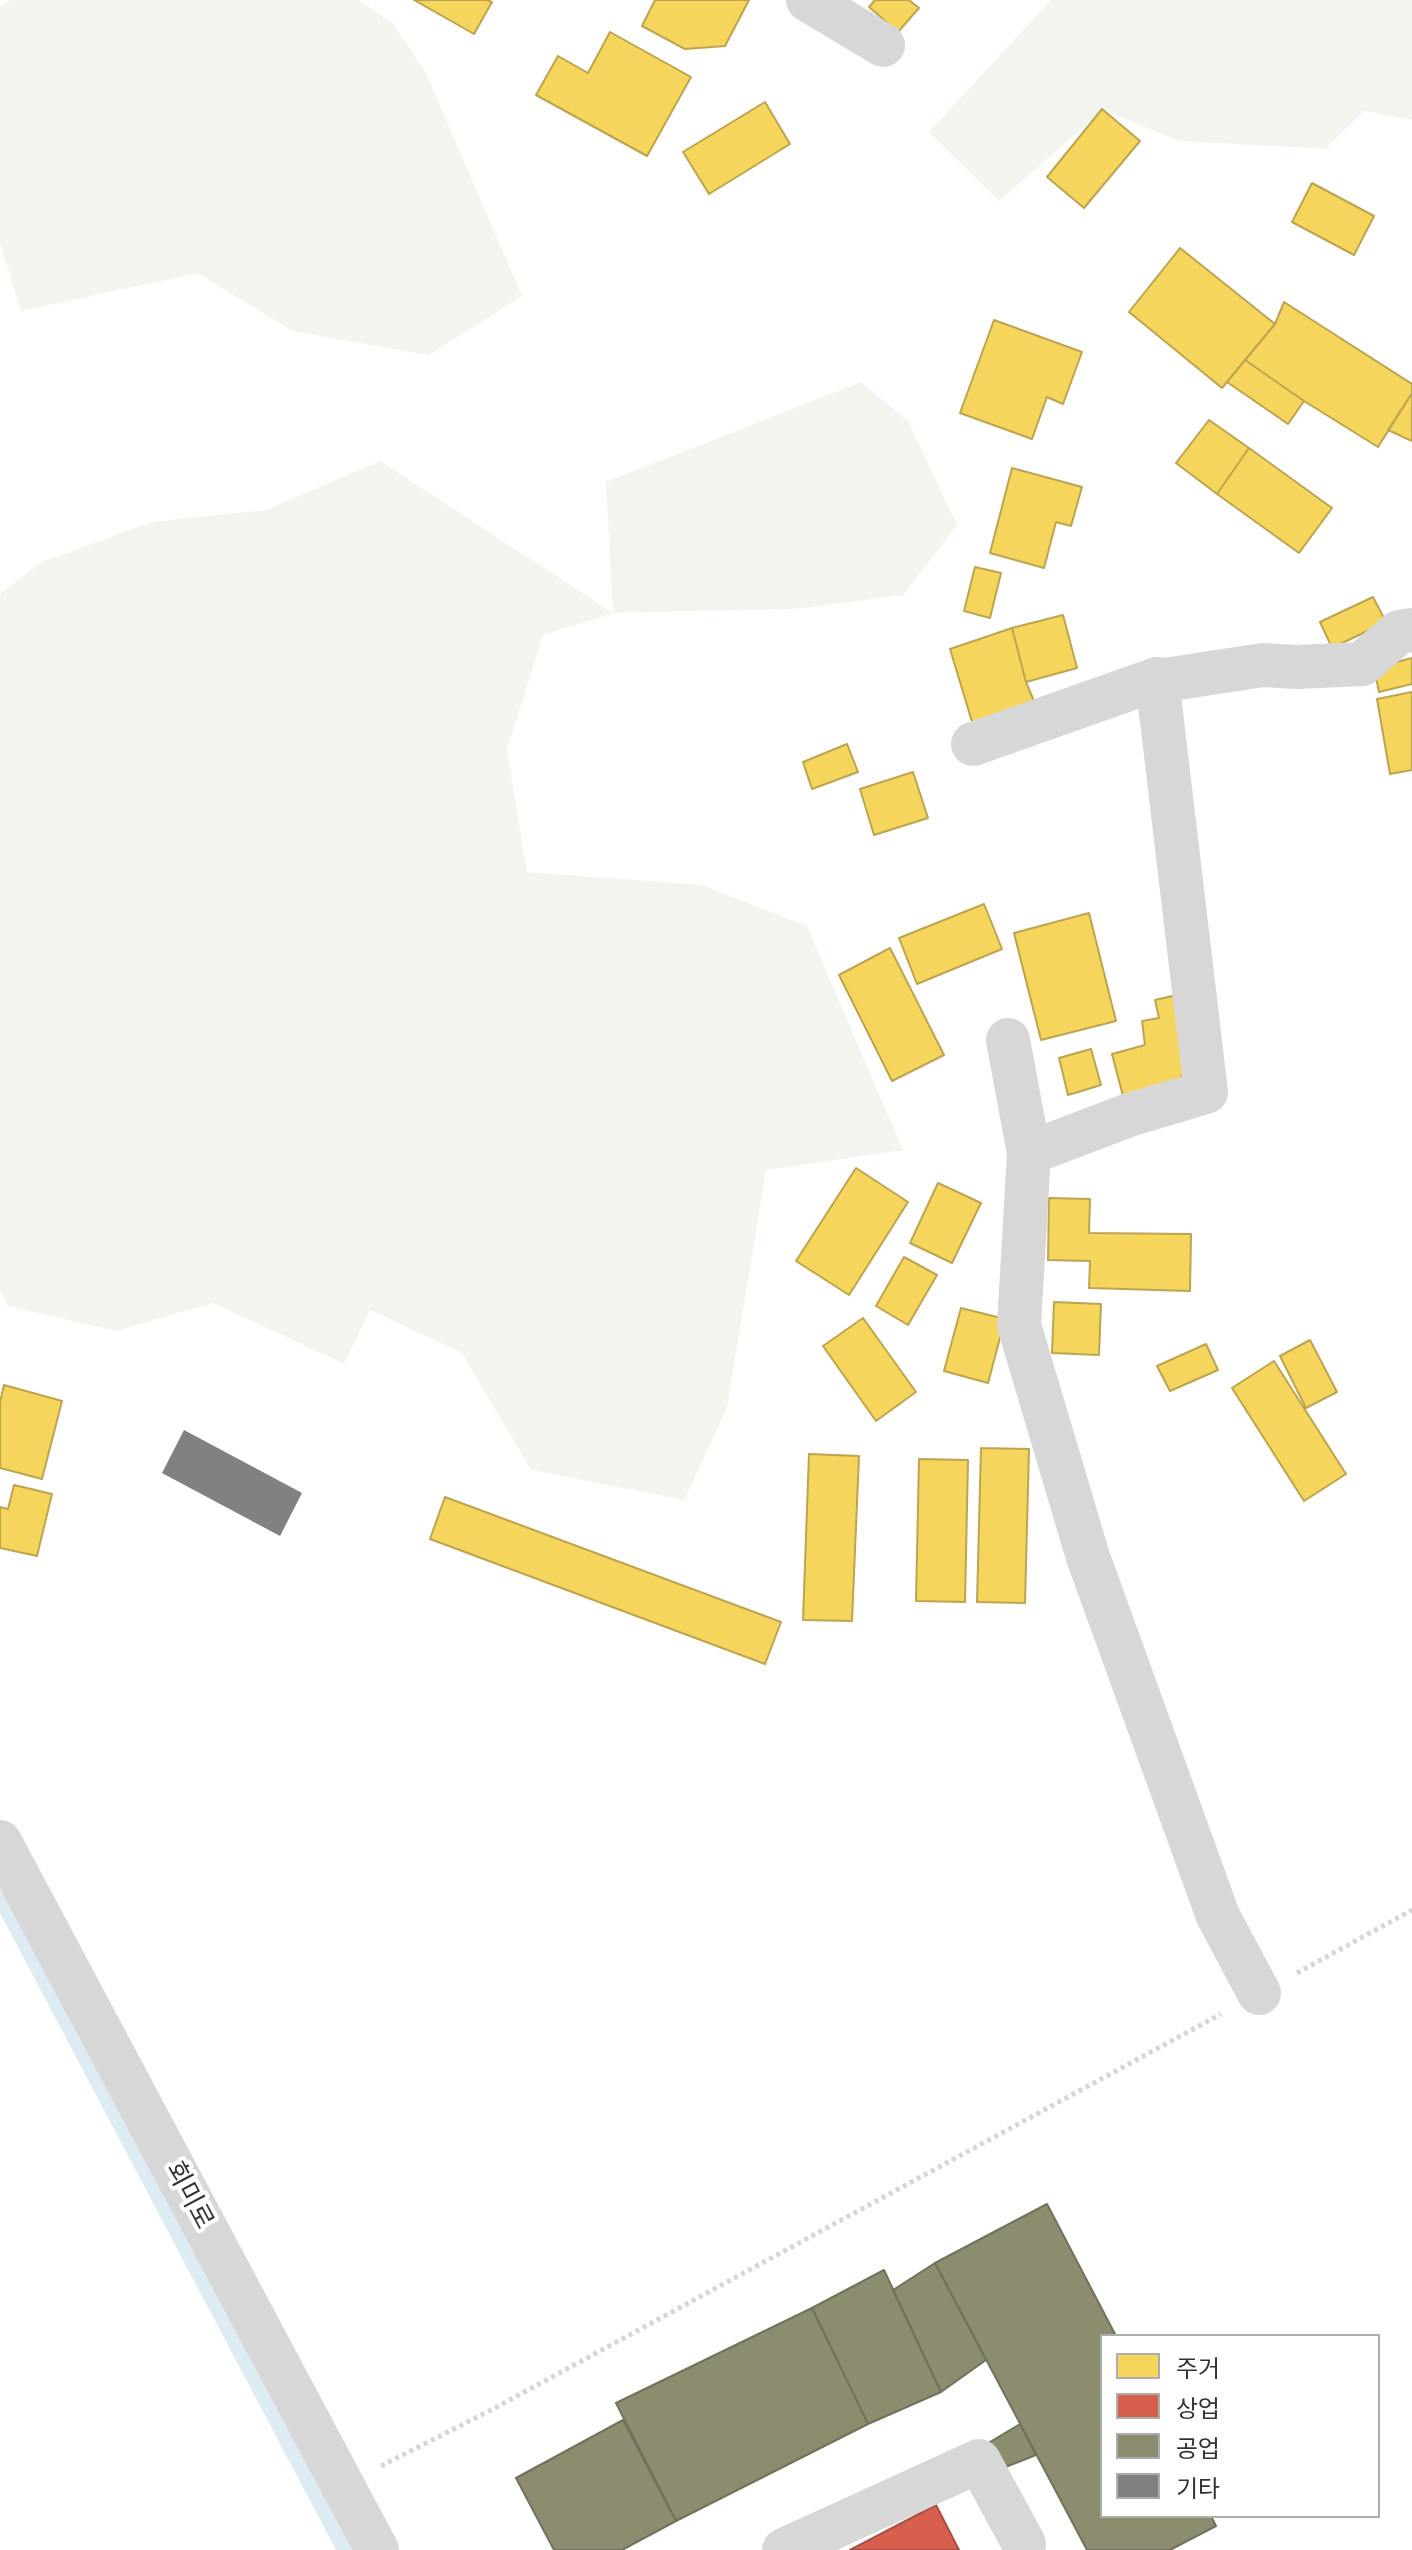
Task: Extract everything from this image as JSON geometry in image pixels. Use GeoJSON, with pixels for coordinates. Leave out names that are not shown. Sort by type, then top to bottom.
{"type":"FeatureCollection","features":[{"type":"Feature","properties":{"kind":"street"},"geometry":{"type":"LineString","coordinates":[[808,0],[883,45]]}},
{"type":"Feature","properties":{"kind":"street"},"geometry":{"type":"LineString","coordinates":[[973,744],[1157,679],[1263,665],[1362,664],[1399,632],[1412,630]]}},
{"type":"Feature","properties":{"kind":"street"},"geometry":{"type":"LineString","coordinates":[[1029,1153],[1129,1115],[1206,1092],[1157,679]]}},
{"type":"Feature","properties":{"kind":"street"},"geometry":{"type":"LineString","coordinates":[[1008,1040],[1029,1153],[1019,1325],[1088,1557],[1218,1916],[1259,1993]]}},
{"type":"Feature","properties":{"kind":"street","name":"회미로"},"geometry":{"type":"LineString","coordinates":[[0,1842],[377,2550]]}},
{"type":"Feature","properties":{"kind":"street"},"geometry":{"type":"LineString","coordinates":[[784,2550],[979,2461],[1024,2544]]}},
{"type":"Feature","properties":{"kind":"path"},"geometry":{"type":"LineString","coordinates":[[342,2485],[493,2409],[1412,1910]]}},
{"type":"Feature","properties":{"kind":"shaded area"},"geometry":{"type":"Polygon","coordinates":[[[10,0],[359,0],[394,25],[426,73],[522,296],[429,355],[292,331],[198,273],[21,311],[0,243],[0,7],[10,0]]]}},
{"type":"Feature","properties":{"kind":"shaded area"},"geometry":{"type":"Polygon","coordinates":[[[1051,0],[1412,0],[1412,120],[1364,111],[1325,149],[1180,141],[1103,110],[999,201],[929,132],[1051,0]]]}},
{"type":"Feature","properties":{"kind":"shaded area"},"geometry":{"type":"Polygon","coordinates":[[[861,382],[908,421],[957,525],[903,595],[794,609],[614,613],[543,635],[507,750],[527,872],[702,885],[807,926],[903,1150],[766,1170],[727,1408],[684,1500],[531,1470],[462,1353],[370,1310],[344,1364],[213,1303],[116,1331],[8,1306],[0,1290],[0,594],[42,562],[152,522],[266,510],[380,461],[613,613],[606,482],[861,382]]]}},
{"type":"Feature","properties":{"kind":"building: 주거"},"geometry":{"type":"Polygon","coordinates":[[[414,0],[487,0],[492,2],[474,34],[414,0]]]}},
{"type":"Feature","properties":{"kind":"building: 주거"},"geometry":{"type":"Polygon","coordinates":[[[655,0],[749,0],[725,46],[685,49],[642,26],[655,0]]]}},
{"type":"Feature","properties":{"kind":"building: 주거"},"geometry":{"type":"Polygon","coordinates":[[[875,0],[909,0],[919,8],[898,32],[869,7],[875,0]]]}},
{"type":"Feature","properties":{"kind":"building: 주거"},"geometry":{"type":"Polygon","coordinates":[[[610,32],[691,77],[647,156],[536,95],[558,56],[588,73],[610,32]]]}},
{"type":"Feature","properties":{"kind":"building: 주거"},"geometry":{"type":"Polygon","coordinates":[[[765,102],[790,144],[709,194],[683,152],[765,102]]]}},
{"type":"Feature","properties":{"kind":"building: 주거"},"geometry":{"type":"Polygon","coordinates":[[[1102,109],[1140,141],[1084,208],[1047,177],[1102,109]]]}},
{"type":"Feature","properties":{"kind":"building: 주거"},"geometry":{"type":"Polygon","coordinates":[[[1312,183],[1374,216],[1354,255],[1292,222],[1312,183]]]}},
{"type":"Feature","properties":{"kind":"building: 주거"},"geometry":{"type":"Polygon","coordinates":[[[1180,248],[1275,324],[1222,388],[1129,312],[1180,248]]]}},
{"type":"Feature","properties":{"kind":"building: 주거"},"geometry":{"type":"Polygon","coordinates":[[[1284,302],[1412,384],[1412,393],[1378,447],[1245,360],[1275,324],[1284,302]]]}},
{"type":"Feature","properties":{"kind":"building: 주거"},"geometry":{"type":"Polygon","coordinates":[[[994,320],[1082,352],[1063,404],[1047,397],[1032,439],[960,413],[994,320]]]}},
{"type":"Feature","properties":{"kind":"building: 주거"},"geometry":{"type":"Polygon","coordinates":[[[1245,360],[1304,401],[1288,424],[1227,382],[1245,360]]]}},
{"type":"Feature","properties":{"kind":"building: 주거"},"geometry":{"type":"Polygon","coordinates":[[[1412,393],[1412,441],[1388,430],[1412,393]]]}},
{"type":"Feature","properties":{"kind":"building: 주거"},"geometry":{"type":"Polygon","coordinates":[[[1209,420],[1249,448],[1217,494],[1176,463],[1209,420]]]}},
{"type":"Feature","properties":{"kind":"building: 주거"},"geometry":{"type":"Polygon","coordinates":[[[1249,448],[1332,508],[1299,553],[1217,494],[1249,448]]]}},
{"type":"Feature","properties":{"kind":"building: 주거"},"geometry":{"type":"Polygon","coordinates":[[[1012,468],[1082,487],[1071,526],[1056,522],[1044,568],[990,553],[1012,468]]]}},
{"type":"Feature","properties":{"kind":"building: 주거"},"geometry":{"type":"Polygon","coordinates":[[[975,567],[1001,573],[990,618],[964,611],[975,567]]]}},
{"type":"Feature","properties":{"kind":"building: 주거"},"geometry":{"type":"Polygon","coordinates":[[[1373,597],[1386,622],[1332,648],[1320,622],[1373,597]]]}},
{"type":"Feature","properties":{"kind":"building: 주거"},"geometry":{"type":"Polygon","coordinates":[[[1063,615],[1077,668],[1026,682],[1012,628],[1063,615]]]}},
{"type":"Feature","properties":{"kind":"building: 주거"},"geometry":{"type":"Polygon","coordinates":[[[1012,628],[1026,682],[1036,706],[973,725],[950,649],[1012,628]]]}},
{"type":"Feature","properties":{"kind":"building: 주거"},"geometry":{"type":"Polygon","coordinates":[[[1412,658],[1412,684],[1379,692],[1374,668],[1412,658]]]}},
{"type":"Feature","properties":{"kind":"building: 주거"},"geometry":{"type":"Polygon","coordinates":[[[1412,692],[1412,770],[1390,774],[1377,699],[1412,692]]]}},
{"type":"Feature","properties":{"kind":"building: 주거"},"geometry":{"type":"Polygon","coordinates":[[[847,744],[858,772],[812,789],[803,762],[847,744]]]}},
{"type":"Feature","properties":{"kind":"building: 주거"},"geometry":{"type":"Polygon","coordinates":[[[913,772],[928,818],[874,835],[860,789],[913,772]]]}},
{"type":"Feature","properties":{"kind":"building: 주거"},"geometry":{"type":"Polygon","coordinates":[[[984,904],[1002,949],[917,984],[899,938],[984,904]]]}},
{"type":"Feature","properties":{"kind":"building: 주거"},"geometry":{"type":"Polygon","coordinates":[[[1089,913],[1116,1021],[1041,1040],[1014,933],[1089,913]]]}},
{"type":"Feature","properties":{"kind":"building: 주거"},"geometry":{"type":"Polygon","coordinates":[[[890,948],[944,1055],[892,1081],[839,975],[890,948]]]}},
{"type":"Feature","properties":{"kind":"building: 주거"},"geometry":{"type":"Polygon","coordinates":[[[1181,994],[1194,1059],[1178,1081],[1123,1096],[1112,1054],[1145,1045],[1142,1021],[1159,1018],[1155,1000],[1181,994]]]}},
{"type":"Feature","properties":{"kind":"building: 주거"},"geometry":{"type":"Polygon","coordinates":[[[1091,1049],[1101,1085],[1068,1095],[1059,1058],[1091,1049]]]}},
{"type":"Feature","properties":{"kind":"building: 주거"},"geometry":{"type":"Polygon","coordinates":[[[856,1168],[908,1202],[849,1295],[796,1261],[856,1168]]]}},
{"type":"Feature","properties":{"kind":"building: 주거"},"geometry":{"type":"Polygon","coordinates":[[[938,1183],[981,1203],[952,1263],[910,1243],[938,1183]]]}},
{"type":"Feature","properties":{"kind":"building: 주거"},"geometry":{"type":"Polygon","coordinates":[[[1049,1198],[1090,1199],[1089,1233],[1191,1234],[1190,1291],[1089,1288],[1090,1261],[1048,1260],[1049,1198]]]}},
{"type":"Feature","properties":{"kind":"building: 주거"},"geometry":{"type":"Polygon","coordinates":[[[904,1257],[937,1275],[908,1325],[876,1306],[904,1257]]]}},
{"type":"Feature","properties":{"kind":"building: 주거"},"geometry":{"type":"Polygon","coordinates":[[[1054,1302],[1101,1304],[1099,1355],[1052,1353],[1054,1302]]]}},
{"type":"Feature","properties":{"kind":"building: 주거"},"geometry":{"type":"Polygon","coordinates":[[[961,1308],[1005,1319],[988,1383],[944,1371],[961,1308]]]}},
{"type":"Feature","properties":{"kind":"building: 주거"},"geometry":{"type":"Polygon","coordinates":[[[863,1318],[916,1392],[876,1421],[823,1346],[863,1318]]]}},
{"type":"Feature","properties":{"kind":"building: 주거"},"geometry":{"type":"Polygon","coordinates":[[[1310,1340],[1337,1392],[1306,1408],[1280,1356],[1310,1340]]]}},
{"type":"Feature","properties":{"kind":"building: 주거"},"geometry":{"type":"Polygon","coordinates":[[[1206,1344],[1218,1370],[1170,1391],[1157,1366],[1206,1344]]]}},
{"type":"Feature","properties":{"kind":"building: 주거"},"geometry":{"type":"Polygon","coordinates":[[[1274,1361],[1346,1474],[1304,1501],[1232,1388],[1274,1361]]]}},
{"type":"Feature","properties":{"kind":"building: 주거"},"geometry":{"type":"Polygon","coordinates":[[[4,1385],[62,1401],[42,1479],[0,1468],[0,1402],[4,1385]]]}},
{"type":"Feature","properties":{"kind":"building: 주거"},"geometry":{"type":"Polygon","coordinates":[[[981,1448],[1029,1449],[1025,1603],[977,1602],[981,1448]]]}},
{"type":"Feature","properties":{"kind":"building: 주거"},"geometry":{"type":"Polygon","coordinates":[[[809,1454],[859,1456],[852,1621],[803,1620],[809,1454]]]}},
{"type":"Feature","properties":{"kind":"building: 주거"},"geometry":{"type":"Polygon","coordinates":[[[919,1459],[968,1460],[965,1602],[916,1601],[919,1459]]]}},
{"type":"Feature","properties":{"kind":"building: 주거"},"geometry":{"type":"Polygon","coordinates":[[[14,1485],[52,1494],[37,1556],[0,1548],[0,1507],[8,1509],[14,1485]]]}},
{"type":"Feature","properties":{"kind":"building: 주거"},"geometry":{"type":"Polygon","coordinates":[[[445,1497],[781,1622],[765,1664],[430,1539],[445,1497]]]}},
{"type":"Feature","properties":{"kind":"building: 상업"},"geometry":{"type":"Polygon","coordinates":[[[936,2505],[959,2550],[850,2550],[936,2505]]]}},
{"type":"Feature","properties":{"kind":"building: 공업"},"geometry":{"type":"Polygon","coordinates":[[[1047,2204],[1115,2334],[1100,2334],[1100,2518],[1212,2518],[1216,2526],[1170,2550],[1087,2550],[935,2263],[1047,2204]]]}},
{"type":"Feature","properties":{"kind":"building: 공업"},"geometry":{"type":"Polygon","coordinates":[[[935,2263],[986,2360],[941,2392],[893,2290],[935,2263]]]}},
{"type":"Feature","properties":{"kind":"building: 공업"},"geometry":{"type":"Polygon","coordinates":[[[884,2270],[941,2392],[868,2424],[812,2308],[884,2270]]]}},
{"type":"Feature","properties":{"kind":"building: 공업"},"geometry":{"type":"Polygon","coordinates":[[[812,2308],[868,2424],[676,2521],[616,2403],[812,2308]]]}},
{"type":"Feature","properties":{"kind":"building: 공업"},"geometry":{"type":"Polygon","coordinates":[[[623,2420],[676,2521],[622,2550],[554,2550],[516,2478],[623,2420]]]}},
{"type":"Feature","properties":{"kind":"building: 공업"},"geometry":{"type":"Polygon","coordinates":[[[1020,2424],[1036,2455],[1003,2468],[985,2445],[1020,2424]]]}},
{"type":"Feature","properties":{"kind":"building: 기타"},"geometry":{"type":"Polygon","coordinates":[[[184,1430],[302,1493],[280,1536],[162,1473],[184,1430]]]}},
{"type":"Feature","properties":{"kind":"waterway"},"geometry":{"type":"LineString","coordinates":[[0,1898],[344,2550]]}}]}
